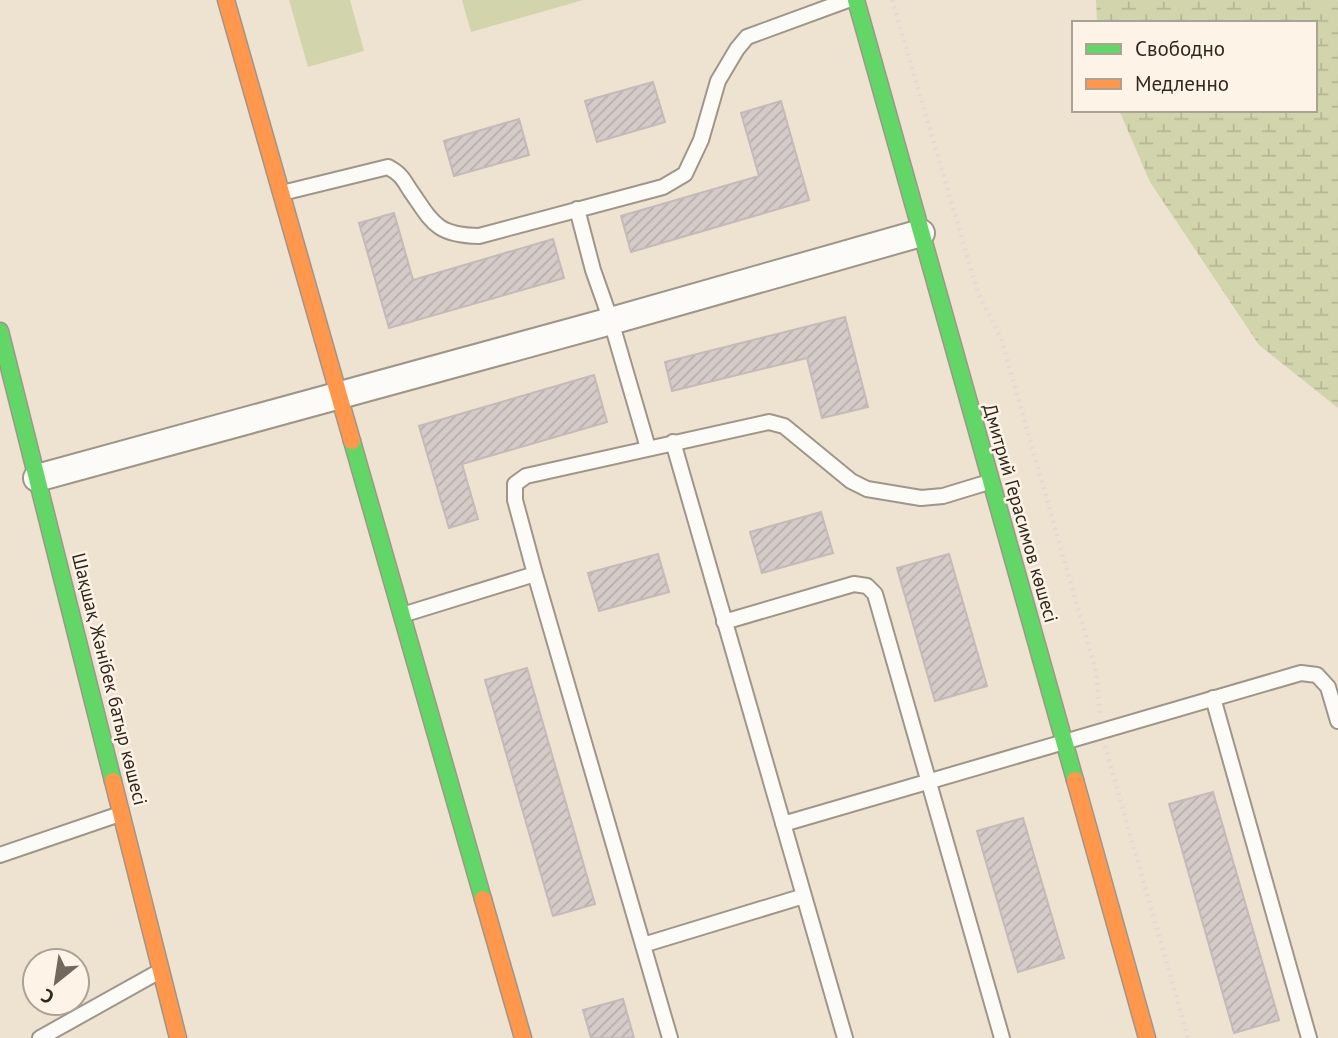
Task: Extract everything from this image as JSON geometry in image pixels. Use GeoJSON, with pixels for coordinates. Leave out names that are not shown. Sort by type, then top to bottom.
{"type":"FeatureCollection","features":[{"type":"Feature","properties":{"kind":"street"},"geometry":{"type":"LineString","coordinates":[[226,0],[523,1038]]}},
{"type":"Feature","properties":{"kind":"street","name":"Дмитрий Герасимов көшесі"},"geometry":{"type":"LineString","coordinates":[[856,0],[1147,1038]]}},
{"type":"Feature","properties":{"kind":"street"},"geometry":{"type":"LineString","coordinates":[[37,478],[921,233]]}},
{"type":"Feature","properties":{"kind":"street","name":"Шақшақ Жәнібек батыр көшесі"},"geometry":{"type":"LineString","coordinates":[[1,341],[178,1038]]}},
{"type":"Feature","properties":{"kind":"lane"},"geometry":{"type":"LineString","coordinates":[[281,193],[388,167],[398,172],[430,220],[439,228],[458,236],[479,236],[663,187],[685,174],[701,140],[718,81],[747,37],[848,0]]}},
{"type":"Feature","properties":{"kind":"lane"},"geometry":{"type":"LineString","coordinates":[[577,209],[648,448]]}},
{"type":"Feature","properties":{"kind":"lane"},"geometry":{"type":"LineString","coordinates":[[670,1038],[514,500],[515,484],[526,476],[769,422],[784,426],[851,481],[867,489],[921,498],[943,496],[990,482]]}},
{"type":"Feature","properties":{"kind":"lane"},"geometry":{"type":"LineString","coordinates":[[673,442],[845,1038]]}},
{"type":"Feature","properties":{"kind":"lane"},"geometry":{"type":"LineString","coordinates":[[402,615],[535,574]]}},
{"type":"Feature","properties":{"kind":"lane"},"geometry":{"type":"LineString","coordinates":[[724,622],[854,584],[867,586],[875,594],[1002,1038]]}},
{"type":"Feature","properties":{"kind":"lane"},"geometry":{"type":"LineString","coordinates":[[783,824],[1301,673],[1317,675],[1328,687],[1338,721]]}},
{"type":"Feature","properties":{"kind":"lane"},"geometry":{"type":"LineString","coordinates":[[1213,698],[1309,1038]]}},
{"type":"Feature","properties":{"kind":"lane"},"geometry":{"type":"LineString","coordinates":[[0,855],[122,814]]}},
{"type":"Feature","properties":{"kind":"lane"},"geometry":{"type":"LineString","coordinates":[[643,945],[804,895]]}},
{"type":"Feature","properties":{"kind":"lane"},"geometry":{"type":"LineString","coordinates":[[40,1038],[162,970]]}},
{"type":"Feature","properties":{"kind":"path"},"geometry":{"type":"LineString","coordinates":[[892,0],[978,293],[1001,338],[1096,672],[1101,730],[1188,1038]]}},
{"type":"Feature","properties":{"kind":"green space"},"geometry":{"type":"Polygon","coordinates":[[[289,0],[350,0],[364,51],[308,67],[289,0]]]}},
{"type":"Feature","properties":{"kind":"green space"},"geometry":{"type":"Polygon","coordinates":[[[462,0],[583,0],[471,32],[462,0]]]}},
{"type":"Feature","properties":{"kind":"green space"},"geometry":{"type":"Polygon","coordinates":[[[1096,0],[1338,0],[1338,408],[1259,345],[1150,182],[1120,112],[1317,112],[1317,21],[1097,21],[1096,0]]]}},
{"type":"Feature","properties":{"kind":"building"},"geometry":{"type":"Polygon","coordinates":[[[653,82],[665,122],[597,142],[585,101],[653,82]]]}},
{"type":"Feature","properties":{"kind":"building"},"geometry":{"type":"Polygon","coordinates":[[[781,101],[809,200],[631,252],[621,216],[759,176],[741,113],[781,101]]]}},
{"type":"Feature","properties":{"kind":"building"},"geometry":{"type":"Polygon","coordinates":[[[519,119],[529,155],[454,176],[444,141],[519,119]]]}},
{"type":"Feature","properties":{"kind":"building"},"geometry":{"type":"Polygon","coordinates":[[[394,213],[413,280],[553,239],[564,278],[389,328],[359,223],[394,213]]]}},
{"type":"Feature","properties":{"kind":"building"},"geometry":{"type":"Polygon","coordinates":[[[845,317],[868,407],[822,418],[807,358],[672,391],[665,362],[845,317]]]}},
{"type":"Feature","properties":{"kind":"building"},"geometry":{"type":"Polygon","coordinates":[[[594,375],[607,422],[462,464],[478,519],[449,528],[419,426],[594,375]]]}},
{"type":"Feature","properties":{"kind":"building"},"geometry":{"type":"Polygon","coordinates":[[[821,512],[833,553],[762,573],[750,532],[821,512]]]}},
{"type":"Feature","properties":{"kind":"building"},"geometry":{"type":"Polygon","coordinates":[[[658,554],[669,592],[599,611],[588,573],[658,554]]]}},
{"type":"Feature","properties":{"kind":"building"},"geometry":{"type":"Polygon","coordinates":[[[949,554],[987,686],[935,701],[897,568],[949,554]]]}},
{"type":"Feature","properties":{"kind":"building"},"geometry":{"type":"Polygon","coordinates":[[[527,668],[595,904],[553,916],[485,680],[527,668]]]}},
{"type":"Feature","properties":{"kind":"building"},"geometry":{"type":"Polygon","coordinates":[[[1213,792],[1279,1020],[1234,1033],[1169,804],[1213,792]]]}},
{"type":"Feature","properties":{"kind":"building"},"geometry":{"type":"Polygon","coordinates":[[[1023,818],[1064,958],[1018,972],[977,831],[1023,818]]]}},
{"type":"Feature","properties":{"kind":"building"},"geometry":{"type":"Polygon","coordinates":[[[623,999],[634,1038],[591,1038],[583,1010],[623,999]]]}},
{"type":"Feature","properties":{"kind":"traffic: fast"},"geometry":{"type":"LineString","coordinates":[[856,0],[1075,780]]}},
{"type":"Feature","properties":{"kind":"traffic: fast"},"geometry":{"type":"LineString","coordinates":[[0,331],[113,781]]}},
{"type":"Feature","properties":{"kind":"traffic: fast"},"geometry":{"type":"LineString","coordinates":[[352,441],[483,899]]}},
{"type":"Feature","properties":{"kind":"traffic: slow"},"geometry":{"type":"LineString","coordinates":[[226,0],[352,441]]}},
{"type":"Feature","properties":{"kind":"traffic: slow"},"geometry":{"type":"LineString","coordinates":[[1075,780],[1147,1038]]}},
{"type":"Feature","properties":{"kind":"traffic: slow"},"geometry":{"type":"LineString","coordinates":[[113,781],[178,1038]]}},
{"type":"Feature","properties":{"kind":"traffic: slow"},"geometry":{"type":"LineString","coordinates":[[483,899],[523,1038]]}}]}
